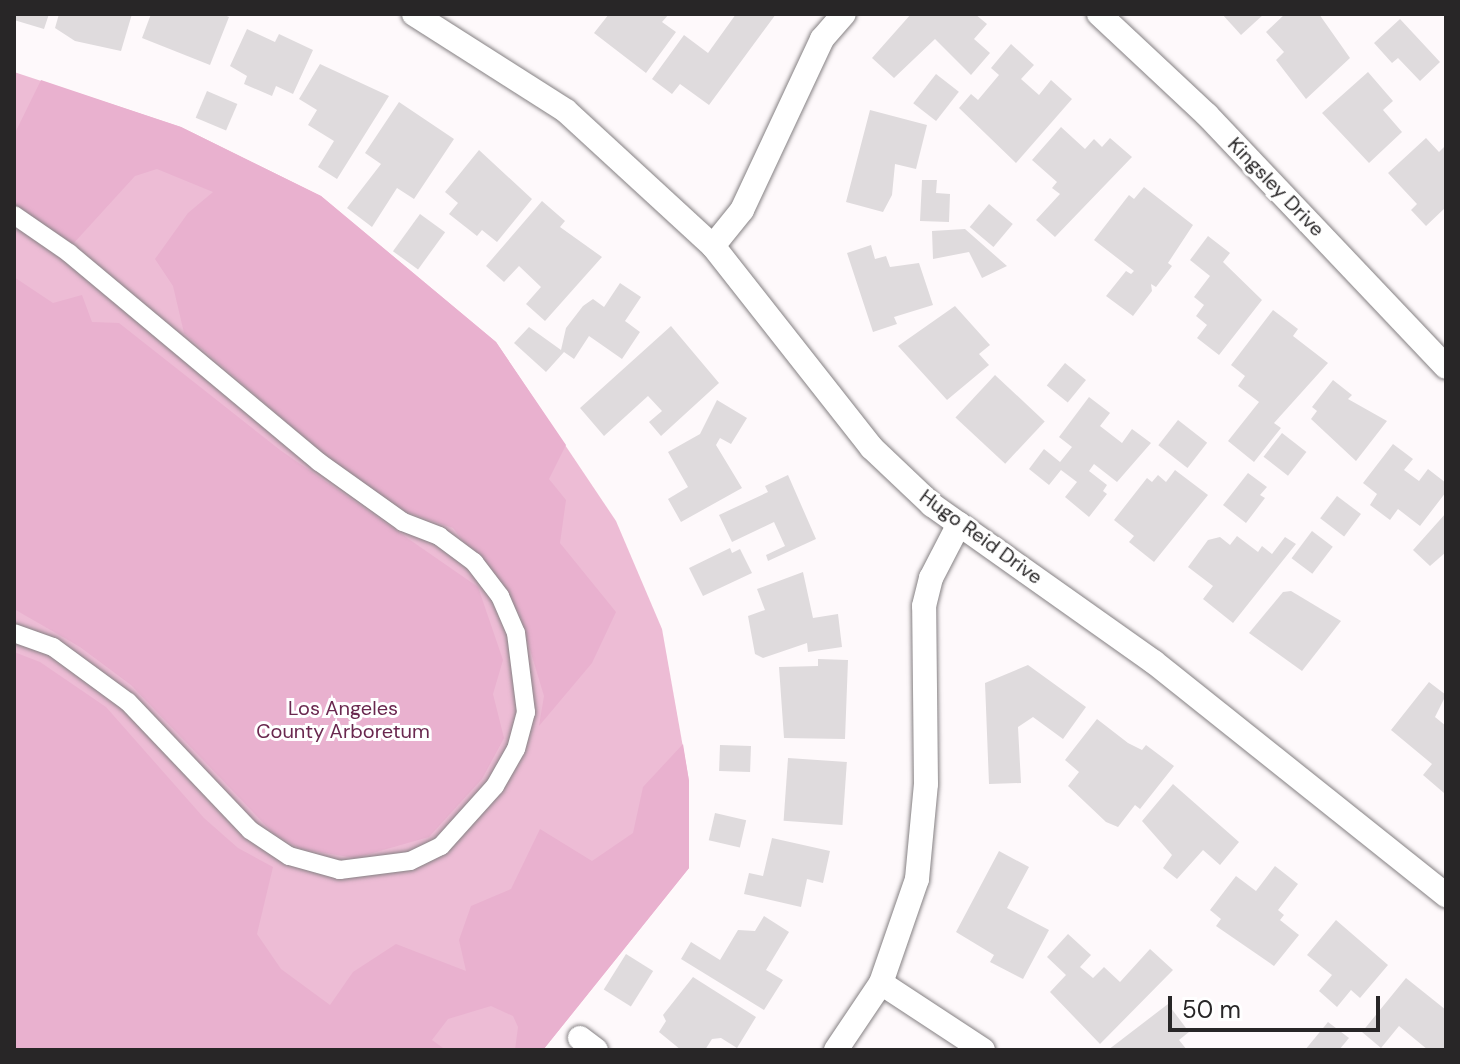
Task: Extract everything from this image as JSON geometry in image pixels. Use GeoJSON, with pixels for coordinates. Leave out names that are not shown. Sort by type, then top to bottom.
{"type":"FeatureCollection","features":[{"type":"Feature","properties":{"kind":"street","name":"Hugo Reid Drive"},"geometry":{"type":"LineString","coordinates":[[414,14],[566,111],[713,246],[872,448],[959,524],[1154,662],[1446,895]]}},
{"type":"Feature","properties":{"kind":"street"},"geometry":{"type":"LineString","coordinates":[[713,246],[742,210],[822,39],[844,14]]}},
{"type":"Feature","properties":{"kind":"street","name":"Kingsley Drive"},"geometry":{"type":"LineString","coordinates":[[1099,14],[1207,115],[1446,367]]}},
{"type":"Feature","properties":{"kind":"street"},"geometry":{"type":"LineString","coordinates":[[14,215],[69,253],[319,462],[403,522],[439,536],[474,562],[500,596],[516,633],[526,712],[516,749],[495,786],[441,846],[410,861],[340,870],[289,856],[250,830],[128,702],[53,647],[14,633]]}},
{"type":"Feature","properties":{"kind":"street"},"geometry":{"type":"LineString","coordinates":[[836,1050],[881,983],[917,879],[926,784],[924,606],[931,578],[959,524]]}},
{"type":"Feature","properties":{"kind":"street"},"geometry":{"type":"LineString","coordinates":[[881,983],[983,1050]]}},
{"type":"Feature","properties":{"kind":"green space","name":"Los Angeles County Arboretum"},"geometry":{"type":"Polygon","coordinates":[[[14,72],[181,127],[321,196],[496,342],[616,521],[662,629],[689,781],[689,868],[543,1050],[14,1050],[14,72]]]}},
{"type":"Feature","properties":{"kind":"green space"},"geometry":{"type":"Polygon","coordinates":[[[41,80],[181,127],[321,196],[496,342],[566,445],[549,479],[566,500],[560,543],[616,612],[592,663],[539,726],[544,696],[519,613],[453,528],[404,511],[343,471],[184,333],[173,286],[155,259],[188,213],[213,192],[157,169],[135,176],[73,244],[14,205],[14,135],[41,80]]]}},
{"type":"Feature","properties":{"kind":"green space"},"geometry":{"type":"Polygon","coordinates":[[[14,277],[53,303],[82,295],[92,322],[119,323],[280,450],[478,587],[503,660],[493,694],[504,738],[482,779],[429,837],[355,858],[301,849],[274,834],[131,685],[80,647],[14,609],[14,277]]]}},
{"type":"Feature","properties":{"kind":"green space"},"geometry":{"type":"Polygon","coordinates":[[[14,652],[40,662],[106,707],[204,818],[238,848],[273,867],[257,934],[281,969],[330,1005],[353,972],[396,944],[466,971],[459,940],[471,906],[511,889],[540,829],[592,861],[633,833],[643,787],[683,744],[689,781],[689,868],[543,1050],[515,1050],[518,1027],[513,1016],[491,1006],[448,1019],[432,1040],[443,1048],[464,1050],[14,1050],[14,652]]]}},
{"type":"Feature","properties":{"kind":"building"},"geometry":{"type":"Polygon","coordinates":[[[14,14],[49,14],[44,29],[14,20],[14,14]]]}},
{"type":"Feature","properties":{"kind":"building"},"geometry":{"type":"Polygon","coordinates":[[[59,14],[132,14],[121,51],[75,41],[55,28],[59,14]]]}},
{"type":"Feature","properties":{"kind":"building"},"geometry":{"type":"Polygon","coordinates":[[[151,14],[222,14],[229,17],[210,65],[142,38],[151,14]]]}},
{"type":"Feature","properties":{"kind":"building"},"geometry":{"type":"Polygon","coordinates":[[[609,14],[669,14],[662,22],[676,32],[646,73],[594,33],[609,14]]]}},
{"type":"Feature","properties":{"kind":"building"},"geometry":{"type":"Polygon","coordinates":[[[736,14],[776,14],[709,105],[680,84],[672,94],[652,79],[684,35],[708,53],[736,14]]]}},
{"type":"Feature","properties":{"kind":"building"},"geometry":{"type":"Polygon","coordinates":[[[911,14],[975,14],[987,24],[974,39],[990,53],[971,75],[935,39],[894,78],[872,58],[911,14]]]}},
{"type":"Feature","properties":{"kind":"building"},"geometry":{"type":"Polygon","coordinates":[[[1222,14],[1264,14],[1241,35],[1222,14]]]}},
{"type":"Feature","properties":{"kind":"building"},"geometry":{"type":"Polygon","coordinates":[[[1285,14],[1319,14],[1350,58],[1306,99],[1276,60],[1284,52],[1266,32],[1285,14]]]}},
{"type":"Feature","properties":{"kind":"building"},"geometry":{"type":"Polygon","coordinates":[[[1400,19],[1440,62],[1420,81],[1398,58],[1392,63],[1374,43],[1400,19]]]}},
{"type":"Feature","properties":{"kind":"building"},"geometry":{"type":"Polygon","coordinates":[[[247,29],[275,42],[279,34],[313,50],[293,94],[276,86],[272,96],[244,84],[247,76],[230,66],[247,29]]]}},
{"type":"Feature","properties":{"kind":"building"},"geometry":{"type":"Polygon","coordinates":[[[1011,44],[1034,65],[1021,79],[1039,95],[1051,80],[1072,99],[1016,163],[959,108],[971,94],[978,100],[999,75],[991,68],[1011,44]]]}},
{"type":"Feature","properties":{"kind":"building"},"geometry":{"type":"Polygon","coordinates":[[[320,64],[389,96],[337,179],[318,167],[334,141],[308,125],[317,110],[299,99],[320,64]]]}},
{"type":"Feature","properties":{"kind":"building"},"geometry":{"type":"Polygon","coordinates":[[[1368,72],[1393,101],[1383,110],[1402,132],[1369,163],[1322,113],[1368,72]]]}},
{"type":"Feature","properties":{"kind":"building"},"geometry":{"type":"Polygon","coordinates":[[[936,74],[959,92],[936,121],[913,103],[936,74]]]}},
{"type":"Feature","properties":{"kind":"building"},"geometry":{"type":"Polygon","coordinates":[[[207,91],[237,104],[226,131],[196,118],[207,91]]]}},
{"type":"Feature","properties":{"kind":"building"},"geometry":{"type":"Polygon","coordinates":[[[399,102],[454,139],[414,199],[397,188],[372,227],[347,208],[381,164],[365,153],[399,102]]]}},
{"type":"Feature","properties":{"kind":"building"},"geometry":{"type":"Polygon","coordinates":[[[870,110],[927,125],[916,169],[895,164],[892,195],[883,212],[846,202],[870,110]]]}},
{"type":"Feature","properties":{"kind":"building"},"geometry":{"type":"Polygon","coordinates":[[[1061,127],[1085,149],[1094,139],[1102,147],[1110,138],[1132,157],[1055,237],[1036,220],[1060,194],[1052,188],[1057,182],[1032,160],[1061,127]]]}},
{"type":"Feature","properties":{"kind":"building"},"geometry":{"type":"Polygon","coordinates":[[[1426,138],[1439,152],[1446,145],[1446,207],[1426,226],[1411,210],[1417,204],[1388,173],[1426,138]]]}},
{"type":"Feature","properties":{"kind":"building"},"geometry":{"type":"Polygon","coordinates":[[[479,150],[532,199],[497,242],[482,230],[477,236],[449,214],[458,203],[445,192],[479,150]]]}},
{"type":"Feature","properties":{"kind":"building"},"geometry":{"type":"Polygon","coordinates":[[[922,180],[937,180],[936,193],[950,194],[949,222],[920,221],[922,180]]]}},
{"type":"Feature","properties":{"kind":"building"},"geometry":{"type":"Polygon","coordinates":[[[1144,187],[1193,225],[1168,263],[1172,266],[1156,287],[1151,284],[1152,291],[1133,316],[1106,296],[1126,271],[1131,274],[1134,271],[1094,240],[1129,195],[1134,199],[1144,187]]]}},
{"type":"Feature","properties":{"kind":"building"},"geometry":{"type":"Polygon","coordinates":[[[542,201],[565,221],[560,227],[602,257],[545,321],[526,304],[541,287],[519,266],[504,282],[486,266],[542,201]]]}},
{"type":"Feature","properties":{"kind":"building"},"geometry":{"type":"Polygon","coordinates":[[[989,204],[1013,224],[993,247],[970,227],[989,204]]]}},
{"type":"Feature","properties":{"kind":"building"},"geometry":{"type":"Polygon","coordinates":[[[420,214],[445,232],[418,269],[393,251],[420,214]]]}},
{"type":"Feature","properties":{"kind":"building"},"geometry":{"type":"Polygon","coordinates":[[[965,229],[1007,266],[982,278],[969,252],[933,259],[932,231],[965,229]]]}},
{"type":"Feature","properties":{"kind":"building"},"geometry":{"type":"Polygon","coordinates":[[[1208,236],[1230,253],[1223,262],[1262,300],[1219,355],[1197,338],[1207,325],[1196,316],[1204,305],[1194,297],[1210,276],[1190,260],[1208,236]]]}},
{"type":"Feature","properties":{"kind":"building"},"geometry":{"type":"Polygon","coordinates":[[[871,245],[875,259],[886,256],[890,267],[919,263],[933,305],[894,317],[897,324],[873,332],[847,253],[871,245]]]}},
{"type":"Feature","properties":{"kind":"building"},"geometry":{"type":"Polygon","coordinates":[[[620,283],[641,297],[625,321],[640,332],[622,359],[589,336],[574,359],[564,352],[546,372],[514,343],[529,327],[561,350],[566,328],[583,306],[593,299],[604,307],[620,283]]]}},
{"type":"Feature","properties":{"kind":"building"},"geometry":{"type":"Polygon","coordinates":[[[955,306],[990,345],[979,354],[989,365],[947,400],[898,346],[955,306]]]}},
{"type":"Feature","properties":{"kind":"building"},"geometry":{"type":"Polygon","coordinates":[[[1273,310],[1298,329],[1293,336],[1328,363],[1274,423],[1281,428],[1254,462],[1228,441],[1259,402],[1238,386],[1245,376],[1231,365],[1273,310]]]}},
{"type":"Feature","properties":{"kind":"building"},"geometry":{"type":"Polygon","coordinates":[[[671,326],[719,383],[661,436],[649,422],[662,411],[648,396],[604,436],[580,408],[671,326]]]}},
{"type":"Feature","properties":{"kind":"building"},"geometry":{"type":"Polygon","coordinates":[[[1065,363],[1086,380],[1068,403],[1047,386],[1065,363]]]}},
{"type":"Feature","properties":{"kind":"building"},"geometry":{"type":"Polygon","coordinates":[[[995,375],[1045,421],[1005,464],[955,417],[995,375]]]}},
{"type":"Feature","properties":{"kind":"building"},"geometry":{"type":"Polygon","coordinates":[[[1333,380],[1352,395],[1348,399],[1387,421],[1356,461],[1311,419],[1317,411],[1312,407],[1333,380]]]}},
{"type":"Feature","properties":{"kind":"building"},"geometry":{"type":"Polygon","coordinates":[[[1089,397],[1110,413],[1100,426],[1122,443],[1132,429],[1151,443],[1117,482],[1094,464],[1089,471],[1107,485],[1103,491],[1107,494],[1089,517],[1065,497],[1077,482],[1061,470],[1049,485],[1029,469],[1044,449],[1060,462],[1072,447],[1059,437],[1089,397]]]}},
{"type":"Feature","properties":{"kind":"building"},"geometry":{"type":"Polygon","coordinates":[[[717,400],[747,418],[731,444],[720,438],[716,445],[742,488],[681,522],[668,499],[688,487],[668,452],[700,434],[717,400]]]}},
{"type":"Feature","properties":{"kind":"building"},"geometry":{"type":"Polygon","coordinates":[[[1178,420],[1207,443],[1187,468],[1158,445],[1178,420]]]}},
{"type":"Feature","properties":{"kind":"building"},"geometry":{"type":"Polygon","coordinates":[[[1282,433],[1306,452],[1288,476],[1264,457],[1282,433]]]}},
{"type":"Feature","properties":{"kind":"building"},"geometry":{"type":"Polygon","coordinates":[[[1393,444],[1413,459],[1404,470],[1419,481],[1428,469],[1446,483],[1446,492],[1420,526],[1398,509],[1390,520],[1370,505],[1377,494],[1363,483],[1393,444]]]}},
{"type":"Feature","properties":{"kind":"building"},"geometry":{"type":"Polygon","coordinates":[[[1175,470],[1208,495],[1154,562],[1129,542],[1134,536],[1114,520],[1147,478],[1152,482],[1158,475],[1166,482],[1175,470]]]}},
{"type":"Feature","properties":{"kind":"building"},"geometry":{"type":"Polygon","coordinates":[[[1248,473],[1267,487],[1260,495],[1265,498],[1246,523],[1223,505],[1248,473]]]}},
{"type":"Feature","properties":{"kind":"building"},"geometry":{"type":"Polygon","coordinates":[[[788,475],[816,539],[768,561],[766,555],[785,546],[774,522],[732,542],[719,515],[768,492],[765,486],[788,475]]]}},
{"type":"Feature","properties":{"kind":"building"},"geometry":{"type":"Polygon","coordinates":[[[1337,496],[1361,514],[1344,536],[1320,518],[1337,496]]]}},
{"type":"Feature","properties":{"kind":"building"},"geometry":{"type":"Polygon","coordinates":[[[1446,513],[1446,552],[1430,566],[1413,550],[1446,513]]]}},
{"type":"Feature","properties":{"kind":"building"},"geometry":{"type":"Polygon","coordinates":[[[1312,531],[1333,547],[1312,574],[1292,558],[1312,531]]]}},
{"type":"Feature","properties":{"kind":"building"},"geometry":{"type":"Polygon","coordinates":[[[1237,536],[1258,552],[1262,546],[1272,554],[1285,537],[1296,544],[1233,623],[1203,599],[1213,586],[1188,567],[1208,540],[1220,537],[1230,545],[1237,536]]]}},
{"type":"Feature","properties":{"kind":"building"},"geometry":{"type":"Polygon","coordinates":[[[730,548],[732,553],[740,549],[752,573],[703,596],[689,568],[730,548]]]}},
{"type":"Feature","properties":{"kind":"building"},"geometry":{"type":"Polygon","coordinates":[[[803,572],[813,618],[838,614],[842,647],[808,652],[807,643],[763,658],[755,654],[748,616],[765,610],[757,589],[803,572]]]}},
{"type":"Feature","properties":{"kind":"building"},"geometry":{"type":"Polygon","coordinates":[[[1291,591],[1341,621],[1302,671],[1249,633],[1283,592],[1291,591]]]}},
{"type":"Feature","properties":{"kind":"building"},"geometry":{"type":"Polygon","coordinates":[[[818,659],[848,660],[845,739],[784,738],[779,667],[818,666],[818,659]]]}},
{"type":"Feature","properties":{"kind":"building"},"geometry":{"type":"Polygon","coordinates":[[[1028,665],[1086,707],[1063,739],[1033,717],[1018,727],[1021,783],[989,784],[985,683],[1028,665]]]}},
{"type":"Feature","properties":{"kind":"building"},"geometry":{"type":"Polygon","coordinates":[[[1429,682],[1446,695],[1435,717],[1446,726],[1444,793],[1423,775],[1432,764],[1391,730],[1429,682]]]}},
{"type":"Feature","properties":{"kind":"building"},"geometry":{"type":"Polygon","coordinates":[[[1097,719],[1128,743],[1142,750],[1146,745],[1174,766],[1140,809],[1135,805],[1118,827],[1106,822],[1068,786],[1079,772],[1065,760],[1097,719]]]}},
{"type":"Feature","properties":{"kind":"building"},"geometry":{"type":"Polygon","coordinates":[[[720,745],[751,746],[750,772],[719,771],[720,745]]]}},
{"type":"Feature","properties":{"kind":"building"},"geometry":{"type":"Polygon","coordinates":[[[788,758],[847,762],[842,825],[784,821],[788,758]]]}},
{"type":"Feature","properties":{"kind":"building"},"geometry":{"type":"Polygon","coordinates":[[[1173,784],[1239,842],[1220,865],[1203,850],[1177,879],[1163,868],[1172,855],[1142,821],[1173,784]]]}},
{"type":"Feature","properties":{"kind":"building"},"geometry":{"type":"Polygon","coordinates":[[[715,813],[746,820],[740,847],[709,840],[715,813]]]}},
{"type":"Feature","properties":{"kind":"building"},"geometry":{"type":"Polygon","coordinates":[[[772,838],[830,851],[823,883],[807,879],[801,907],[744,894],[749,873],[763,876],[772,838]]]}},
{"type":"Feature","properties":{"kind":"building"},"geometry":{"type":"Polygon","coordinates":[[[999,851],[1029,867],[1007,908],[1049,930],[1023,979],[990,962],[994,955],[956,932],[999,851]]]}},
{"type":"Feature","properties":{"kind":"building"},"geometry":{"type":"Polygon","coordinates":[[[1275,866],[1298,884],[1278,910],[1284,915],[1280,920],[1299,935],[1274,966],[1216,926],[1221,919],[1210,910],[1236,876],[1256,891],[1275,866]]]}},
{"type":"Feature","properties":{"kind":"building"},"geometry":{"type":"Polygon","coordinates":[[[764,916],[789,932],[766,970],[783,980],[764,1010],[681,959],[691,942],[720,960],[738,930],[755,931],[764,916]]]}},
{"type":"Feature","properties":{"kind":"building"},"geometry":{"type":"Polygon","coordinates":[[[1336,920],[1388,965],[1360,998],[1351,990],[1337,1007],[1319,991],[1332,975],[1307,955],[1336,920]]]}},
{"type":"Feature","properties":{"kind":"building"},"geometry":{"type":"Polygon","coordinates":[[[1068,934],[1091,955],[1080,967],[1093,978],[1104,967],[1120,982],[1150,949],[1173,970],[1100,1044],[1050,992],[1066,975],[1047,957],[1068,934]]]}},
{"type":"Feature","properties":{"kind":"building"},"geometry":{"type":"Polygon","coordinates":[[[626,954],[653,971],[631,1007],[604,990],[626,954]]]}},
{"type":"Feature","properties":{"kind":"building"},"geometry":{"type":"Polygon","coordinates":[[[693,977],[756,1017],[737,1048],[721,1038],[712,1039],[705,1050],[681,1050],[659,1032],[666,1021],[663,1015],[693,977]]]}},
{"type":"Feature","properties":{"kind":"building"},"geometry":{"type":"Polygon","coordinates":[[[1406,978],[1446,1010],[1446,1050],[1428,1050],[1399,1026],[1381,1048],[1362,1032],[1406,978]]]}},
{"type":"Feature","properties":{"kind":"building"},"geometry":{"type":"Polygon","coordinates":[[[1168,1004],[1189,1032],[1179,1040],[1187,1050],[1108,1050],[1168,1004]]]}},
{"type":"Feature","properties":{"kind":"building"},"geometry":{"type":"Polygon","coordinates":[[[1328,1022],[1349,1038],[1339,1050],[1305,1050],[1328,1022]]]}}]}
